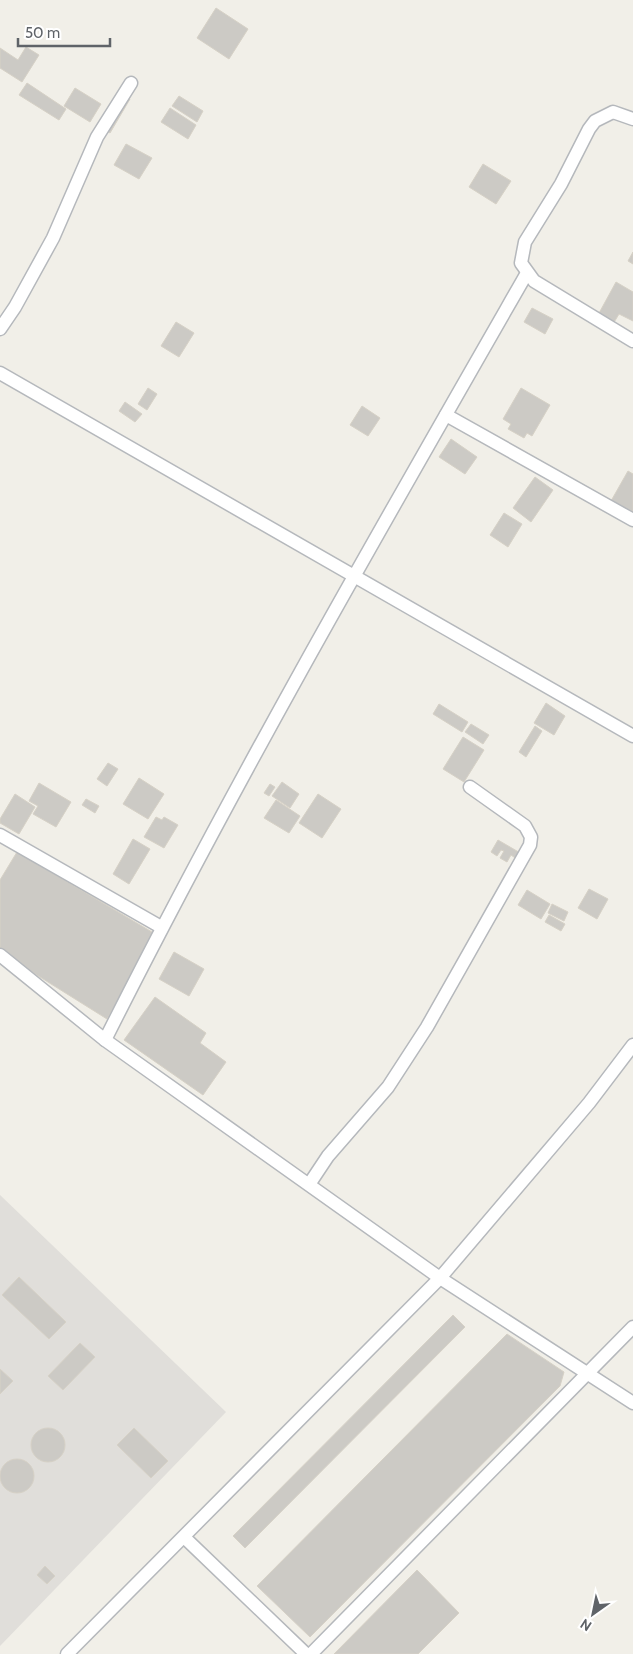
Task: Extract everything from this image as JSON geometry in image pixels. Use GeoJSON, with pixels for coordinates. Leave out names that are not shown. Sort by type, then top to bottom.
{"type":"FeatureCollection","features":[{"type":"Feature","properties":{"kind":"street"},"geometry":{"type":"LineString","coordinates":[[0,329],[15,307],[53,238],[97,137],[131,83]]}},
{"type":"Feature","properties":{"kind":"street"},"geometry":{"type":"LineString","coordinates":[[633,120],[612,112],[595,121],[561,184],[525,242],[522,263],[534,281],[569,304],[633,341]]}},
{"type":"Feature","properties":{"kind":"street"},"geometry":{"type":"LineString","coordinates":[[105,1040],[161,927],[354,576],[527,273]]}},
{"type":"Feature","properties":{"kind":"street"},"geometry":{"type":"LineString","coordinates":[[0,373],[633,736]]}},
{"type":"Feature","properties":{"kind":"street"},"geometry":{"type":"LineString","coordinates":[[446,415],[633,520]]}},
{"type":"Feature","properties":{"kind":"street"},"geometry":{"type":"LineString","coordinates":[[310,1183],[328,1156],[388,1087],[427,1027],[530,845],[531,836],[525,826],[470,786]]}},
{"type":"Feature","properties":{"kind":"street"},"geometry":{"type":"LineString","coordinates":[[0,835],[161,927]]}},
{"type":"Feature","properties":{"kind":"street"},"geometry":{"type":"LineString","coordinates":[[0,955],[105,1040],[310,1183],[440,1278],[633,1403]]}},
{"type":"Feature","properties":{"kind":"street"},"geometry":{"type":"LineString","coordinates":[[67,1654],[185,1538],[440,1278],[589,1103],[633,1045]]}},
{"type":"Feature","properties":{"kind":"street"},"geometry":{"type":"LineString","coordinates":[[311,1654],[589,1374],[633,1327]]}},
{"type":"Feature","properties":{"kind":"street"},"geometry":{"type":"LineString","coordinates":[[185,1538],[306,1654]]}},
{"type":"Feature","properties":{"kind":"shaded area"},"geometry":{"type":"Polygon","coordinates":[[[0,1195],[226,1412],[0,1646],[0,1195]]]}},
{"type":"Feature","properties":{"kind":"building"},"geometry":{"type":"Polygon","coordinates":[[[216,8],[248,29],[229,59],[197,38],[216,8]]]}},
{"type":"Feature","properties":{"kind":"building"},"geometry":{"type":"Polygon","coordinates":[[[26,47],[39,55],[22,82],[0,68],[0,48],[18,60],[26,47]]]}},
{"type":"Feature","properties":{"kind":"building"},"geometry":{"type":"Polygon","coordinates":[[[27,83],[66,109],[59,120],[19,95],[27,83]]]}},
{"type":"Feature","properties":{"kind":"building"},"geometry":{"type":"Polygon","coordinates":[[[75,88],[101,104],[90,122],[64,106],[75,88]]]}},
{"type":"Feature","properties":{"kind":"building"},"geometry":{"type":"Polygon","coordinates":[[[119,92],[130,99],[110,133],[98,125],[119,92]]]}},
{"type":"Feature","properties":{"kind":"building"},"geometry":{"type":"Polygon","coordinates":[[[179,96],[203,111],[197,122],[172,106],[179,96]]]}},
{"type":"Feature","properties":{"kind":"building"},"geometry":{"type":"Polygon","coordinates":[[[170,108],[196,125],[188,139],[161,122],[170,108]]]}},
{"type":"Feature","properties":{"kind":"building"},"geometry":{"type":"Polygon","coordinates":[[[126,144],[152,158],[139,179],[114,165],[126,144]]]}},
{"type":"Feature","properties":{"kind":"building"},"geometry":{"type":"Polygon","coordinates":[[[483,164],[511,181],[496,204],[469,187],[483,164]]]}},
{"type":"Feature","properties":{"kind":"building"},"geometry":{"type":"Polygon","coordinates":[[[633,252],[633,264],[628,261],[633,252]]]}},
{"type":"Feature","properties":{"kind":"building"},"geometry":{"type":"Polygon","coordinates":[[[616,282],[633,292],[633,321],[619,314],[613,324],[598,315],[616,282]]]}},
{"type":"Feature","properties":{"kind":"building"},"geometry":{"type":"Polygon","coordinates":[[[532,308],[553,319],[545,334],[524,322],[532,308]]]}},
{"type":"Feature","properties":{"kind":"building"},"geometry":{"type":"Polygon","coordinates":[[[176,322],[194,333],[179,357],[161,346],[176,322]]]}},
{"type":"Feature","properties":{"kind":"building"},"geometry":{"type":"Polygon","coordinates":[[[148,388],[157,394],[147,410],[138,404],[148,388]]]}},
{"type":"Feature","properties":{"kind":"building"},"geometry":{"type":"Polygon","coordinates":[[[521,388],[550,405],[532,436],[527,433],[524,438],[508,429],[511,424],[503,419],[521,388]]]}},
{"type":"Feature","properties":{"kind":"building"},"geometry":{"type":"Polygon","coordinates":[[[125,402],[142,414],[135,422],[119,411],[125,402]]]}},
{"type":"Feature","properties":{"kind":"building"},"geometry":{"type":"Polygon","coordinates":[[[362,406],[380,418],[368,436],[350,425],[362,406]]]}},
{"type":"Feature","properties":{"kind":"building"},"geometry":{"type":"Polygon","coordinates":[[[451,439],[477,457],[465,474],[439,457],[451,439]]]}},
{"type":"Feature","properties":{"kind":"building"},"geometry":{"type":"Polygon","coordinates":[[[628,471],[633,474],[633,515],[611,501],[628,471]]]}},
{"type":"Feature","properties":{"kind":"building"},"geometry":{"type":"Polygon","coordinates":[[[535,477],[553,490],[531,522],[513,508],[535,477]]]}},
{"type":"Feature","properties":{"kind":"building"},"geometry":{"type":"Polygon","coordinates":[[[504,513],[522,524],[508,547],[490,535],[504,513]]]}},
{"type":"Feature","properties":{"kind":"building"},"geometry":{"type":"Polygon","coordinates":[[[546,703],[565,716],[554,735],[534,723],[546,703]]]}},
{"type":"Feature","properties":{"kind":"building"},"geometry":{"type":"Polygon","coordinates":[[[439,704],[468,722],[462,732],[433,714],[439,704]]]}},
{"type":"Feature","properties":{"kind":"building"},"geometry":{"type":"Polygon","coordinates":[[[471,724],[489,735],[483,744],[465,732],[471,724]]]}},
{"type":"Feature","properties":{"kind":"building"},"geometry":{"type":"Polygon","coordinates":[[[535,726],[542,731],[526,757],[519,752],[535,726]]]}},
{"type":"Feature","properties":{"kind":"building"},"geometry":{"type":"Polygon","coordinates":[[[463,737],[484,750],[464,782],[443,769],[463,737]]]}},
{"type":"Feature","properties":{"kind":"building"},"geometry":{"type":"Polygon","coordinates":[[[108,763],[118,769],[107,786],[97,779],[108,763]]]}},
{"type":"Feature","properties":{"kind":"building"},"geometry":{"type":"Polygon","coordinates":[[[139,778],[164,794],[148,819],[123,804],[139,778]]]}},
{"type":"Feature","properties":{"kind":"building"},"geometry":{"type":"Polygon","coordinates":[[[282,782],[299,794],[290,808],[272,796],[282,782]]]}},
{"type":"Feature","properties":{"kind":"building"},"geometry":{"type":"Polygon","coordinates":[[[39,783],[71,802],[56,827],[33,814],[38,806],[29,801],[39,783]]]}},
{"type":"Feature","properties":{"kind":"building"},"geometry":{"type":"Polygon","coordinates":[[[270,784],[275,787],[269,796],[264,793],[270,784]]]}},
{"type":"Feature","properties":{"kind":"building"},"geometry":{"type":"Polygon","coordinates":[[[15,794],[35,807],[19,834],[0,823],[0,819],[15,794]]]}},
{"type":"Feature","properties":{"kind":"building"},"geometry":{"type":"Polygon","coordinates":[[[318,794],[341,809],[322,838],[299,823],[318,794]]]}},
{"type":"Feature","properties":{"kind":"building"},"geometry":{"type":"Polygon","coordinates":[[[86,799],[99,806],[95,813],[82,805],[86,799]]]}},
{"type":"Feature","properties":{"kind":"building"},"geometry":{"type":"Polygon","coordinates":[[[276,800],[300,816],[289,833],[264,818],[276,800]]]}},
{"type":"Feature","properties":{"kind":"building"},"geometry":{"type":"Polygon","coordinates":[[[156,817],[162,820],[164,817],[178,825],[164,848],[144,837],[156,817]]]}},
{"type":"Feature","properties":{"kind":"building"},"geometry":{"type":"Polygon","coordinates":[[[133,839],[150,849],[129,884],[113,874],[133,839]]]}},
{"type":"Feature","properties":{"kind":"building"},"geometry":{"type":"Polygon","coordinates":[[[498,840],[522,854],[518,860],[511,855],[507,862],[500,858],[504,851],[501,850],[497,856],[491,852],[498,840]]]}},
{"type":"Feature","properties":{"kind":"building"},"geometry":{"type":"Polygon","coordinates":[[[17,852],[157,935],[107,1019],[0,952],[0,880],[17,852]]]}},
{"type":"Feature","properties":{"kind":"building"},"geometry":{"type":"Polygon","coordinates":[[[589,889],[608,899],[597,919],[578,908],[589,889]]]}},
{"type":"Feature","properties":{"kind":"building"},"geometry":{"type":"Polygon","coordinates":[[[527,890],[550,904],[541,919],[518,905],[527,890]]]}},
{"type":"Feature","properties":{"kind":"building"},"geometry":{"type":"Polygon","coordinates":[[[552,904],[568,912],[564,921],[548,913],[552,904]]]}},
{"type":"Feature","properties":{"kind":"building"},"geometry":{"type":"Polygon","coordinates":[[[549,915],[565,924],[561,931],[545,922],[549,915]]]}},
{"type":"Feature","properties":{"kind":"building"},"geometry":{"type":"Polygon","coordinates":[[[174,952],[204,969],[189,996],[159,979],[174,952]]]}},
{"type":"Feature","properties":{"kind":"building"},"geometry":{"type":"Polygon","coordinates":[[[155,997],[206,1033],[200,1043],[226,1062],[203,1095],[124,1040],[155,997]]]}},
{"type":"Feature","properties":{"kind":"building"},"geometry":{"type":"Polygon","coordinates":[[[19,1277],[66,1322],[49,1339],[2,1295],[19,1277]]]}},
{"type":"Feature","properties":{"kind":"building"},"geometry":{"type":"Polygon","coordinates":[[[453,1315],[465,1327],[245,1548],[233,1536],[453,1315]]]}},
{"type":"Feature","properties":{"kind":"building"},"geometry":{"type":"Polygon","coordinates":[[[507,1334],[564,1372],[560,1386],[310,1637],[257,1586],[507,1334]]]}},
{"type":"Feature","properties":{"kind":"building"},"geometry":{"type":"Polygon","coordinates":[[[80,1343],[95,1357],[63,1390],[48,1376],[80,1343]]]}},
{"type":"Feature","properties":{"kind":"building"},"geometry":{"type":"Polygon","coordinates":[[[0,1369],[13,1381],[0,1394],[0,1369]]]}},
{"type":"Feature","properties":{"kind":"building"},"geometry":{"type":"Polygon","coordinates":[[[48,1428],[60,1433],[65,1445],[60,1457],[48,1462],[36,1457],[31,1445],[36,1433],[48,1428]]]}},
{"type":"Feature","properties":{"kind":"building"},"geometry":{"type":"Polygon","coordinates":[[[134,1428],[168,1461],[151,1478],[117,1445],[134,1428]]]}},
{"type":"Feature","properties":{"kind":"building"},"geometry":{"type":"Polygon","coordinates":[[[17,1459],[29,1464],[34,1476],[29,1488],[17,1493],[5,1488],[0,1476],[5,1464],[17,1459]]]}},
{"type":"Feature","properties":{"kind":"building"},"geometry":{"type":"Polygon","coordinates":[[[45,1566],[55,1576],[47,1584],[37,1575],[45,1566]]]}},
{"type":"Feature","properties":{"kind":"building"},"geometry":{"type":"Polygon","coordinates":[[[417,1570],[459,1613],[418,1654],[334,1654],[417,1570]]]}}]}
